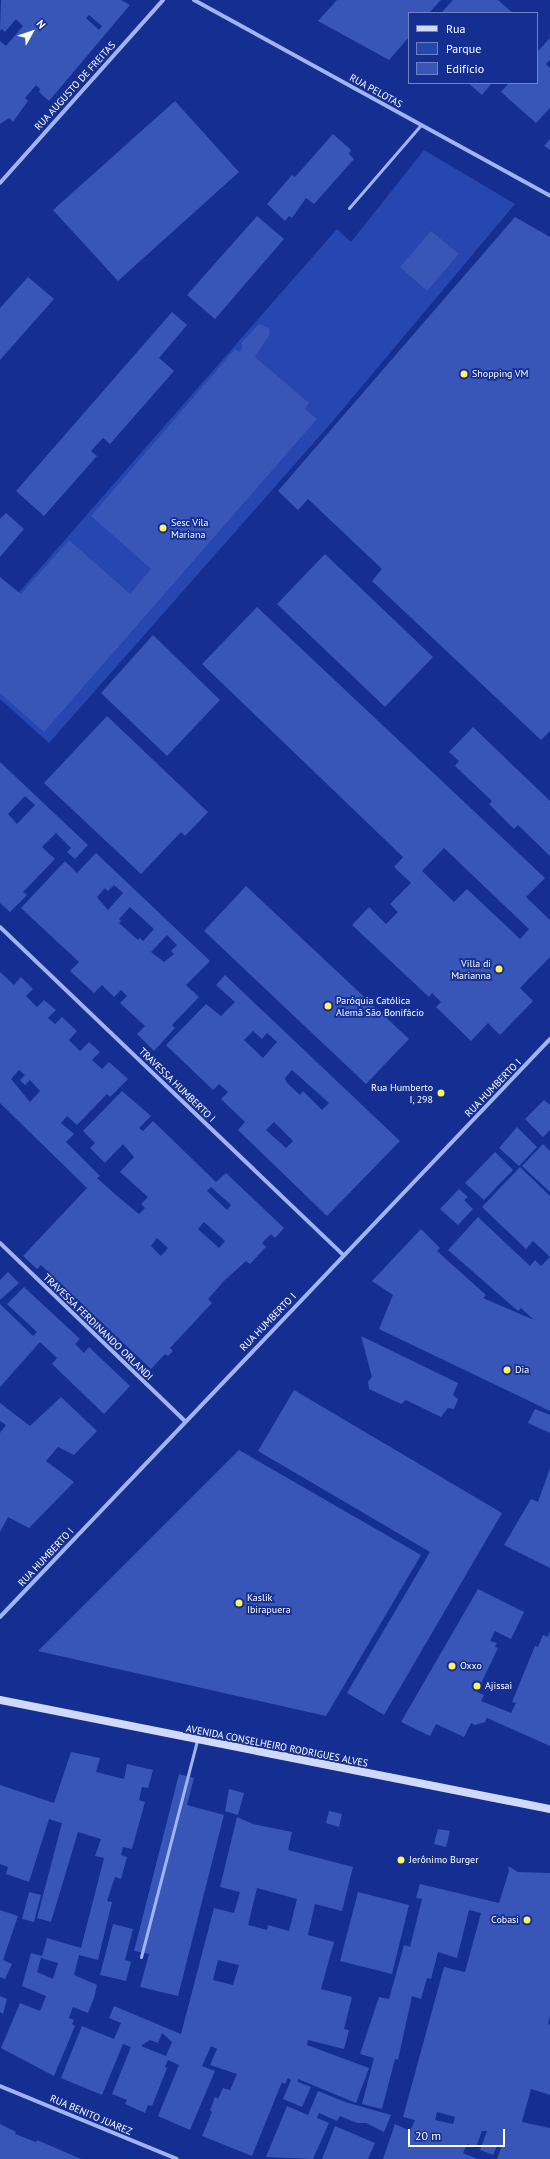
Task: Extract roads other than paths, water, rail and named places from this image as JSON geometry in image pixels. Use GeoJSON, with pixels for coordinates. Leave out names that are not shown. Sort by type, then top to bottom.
{"type":"FeatureCollection","features":[{"type":"Feature","properties":{"kind":"street","name":"RUA AUGUSTO DE FREITAS"},"geometry":{"type":"LineString","coordinates":[[0,183],[163,0]]}},
{"type":"Feature","properties":{"kind":"street","name":"RUA PELOTAS"},"geometry":{"type":"LineString","coordinates":[[194,0],[550,196]]}},
{"type":"Feature","properties":{"kind":"street","name":"TRAVESSA HUMBERTO I"},"geometry":{"type":"LineString","coordinates":[[0,927],[343,1255]]}},
{"type":"Feature","properties":{"kind":"street","name":"RUA HUMBERTO I"},"geometry":{"type":"LineString","coordinates":[[0,1617],[550,1039]]}},
{"type":"Feature","properties":{"kind":"street","name":"TRAVESSA FERDINANDO ORLANDI"},"geometry":{"type":"LineString","coordinates":[[0,1244],[185,1421]]}},
{"type":"Feature","properties":{"kind":"street","name":"AVENIDA CONSELHEIRO RODRIGUES ALVES"},"geometry":{"type":"LineString","coordinates":[[0,1700],[196,1741],[550,1809]]}},
{"type":"Feature","properties":{"kind":"street","name":"RUA BENITO JUAREZ"},"geometry":{"type":"LineString","coordinates":[[0,2086],[177,2159]]}},
{"type":"Feature","properties":{"kind":"lane"},"geometry":{"type":"LineString","coordinates":[[349,208],[421,125]]}},
{"type":"Feature","properties":{"kind":"lane"},"geometry":{"type":"LineString","coordinates":[[141,1957],[196,1741]]}},
{"type":"Feature","properties":{"kind":"place","name":"Shopping VM"},"geometry":{"type":"Point","coordinates":[464,374]}},
{"type":"Feature","properties":{"kind":"place","name":"Sesc Vila Mariana"},"geometry":{"type":"Point","coordinates":[163,528]}},
{"type":"Feature","properties":{"kind":"place","name":"Villa di Marianna"},"geometry":{"type":"Point","coordinates":[499,969]}},
{"type":"Feature","properties":{"kind":"place","name":"Paróquia Católica Alemã São Bonifácio"},"geometry":{"type":"Point","coordinates":[328,1006]}},
{"type":"Feature","properties":{"kind":"place","name":"Rua Humberto I, 298"},"geometry":{"type":"Point","coordinates":[441,1093]}},
{"type":"Feature","properties":{"kind":"place","name":"Dia"},"geometry":{"type":"Point","coordinates":[507,1370]}},
{"type":"Feature","properties":{"kind":"place","name":"Kaslik Ibirapuera"},"geometry":{"type":"Point","coordinates":[239,1603]}},
{"type":"Feature","properties":{"kind":"place","name":"Oxxo"},"geometry":{"type":"Point","coordinates":[452,1666]}},
{"type":"Feature","properties":{"kind":"place","name":"Ajissai"},"geometry":{"type":"Point","coordinates":[477,1686]}},
{"type":"Feature","properties":{"kind":"place","name":"Jerônimo Burger"},"geometry":{"type":"Point","coordinates":[401,1860]}},
{"type":"Feature","properties":{"kind":"place","name":"Cobasi"},"geometry":{"type":"Point","coordinates":[527,1920]}}]}
